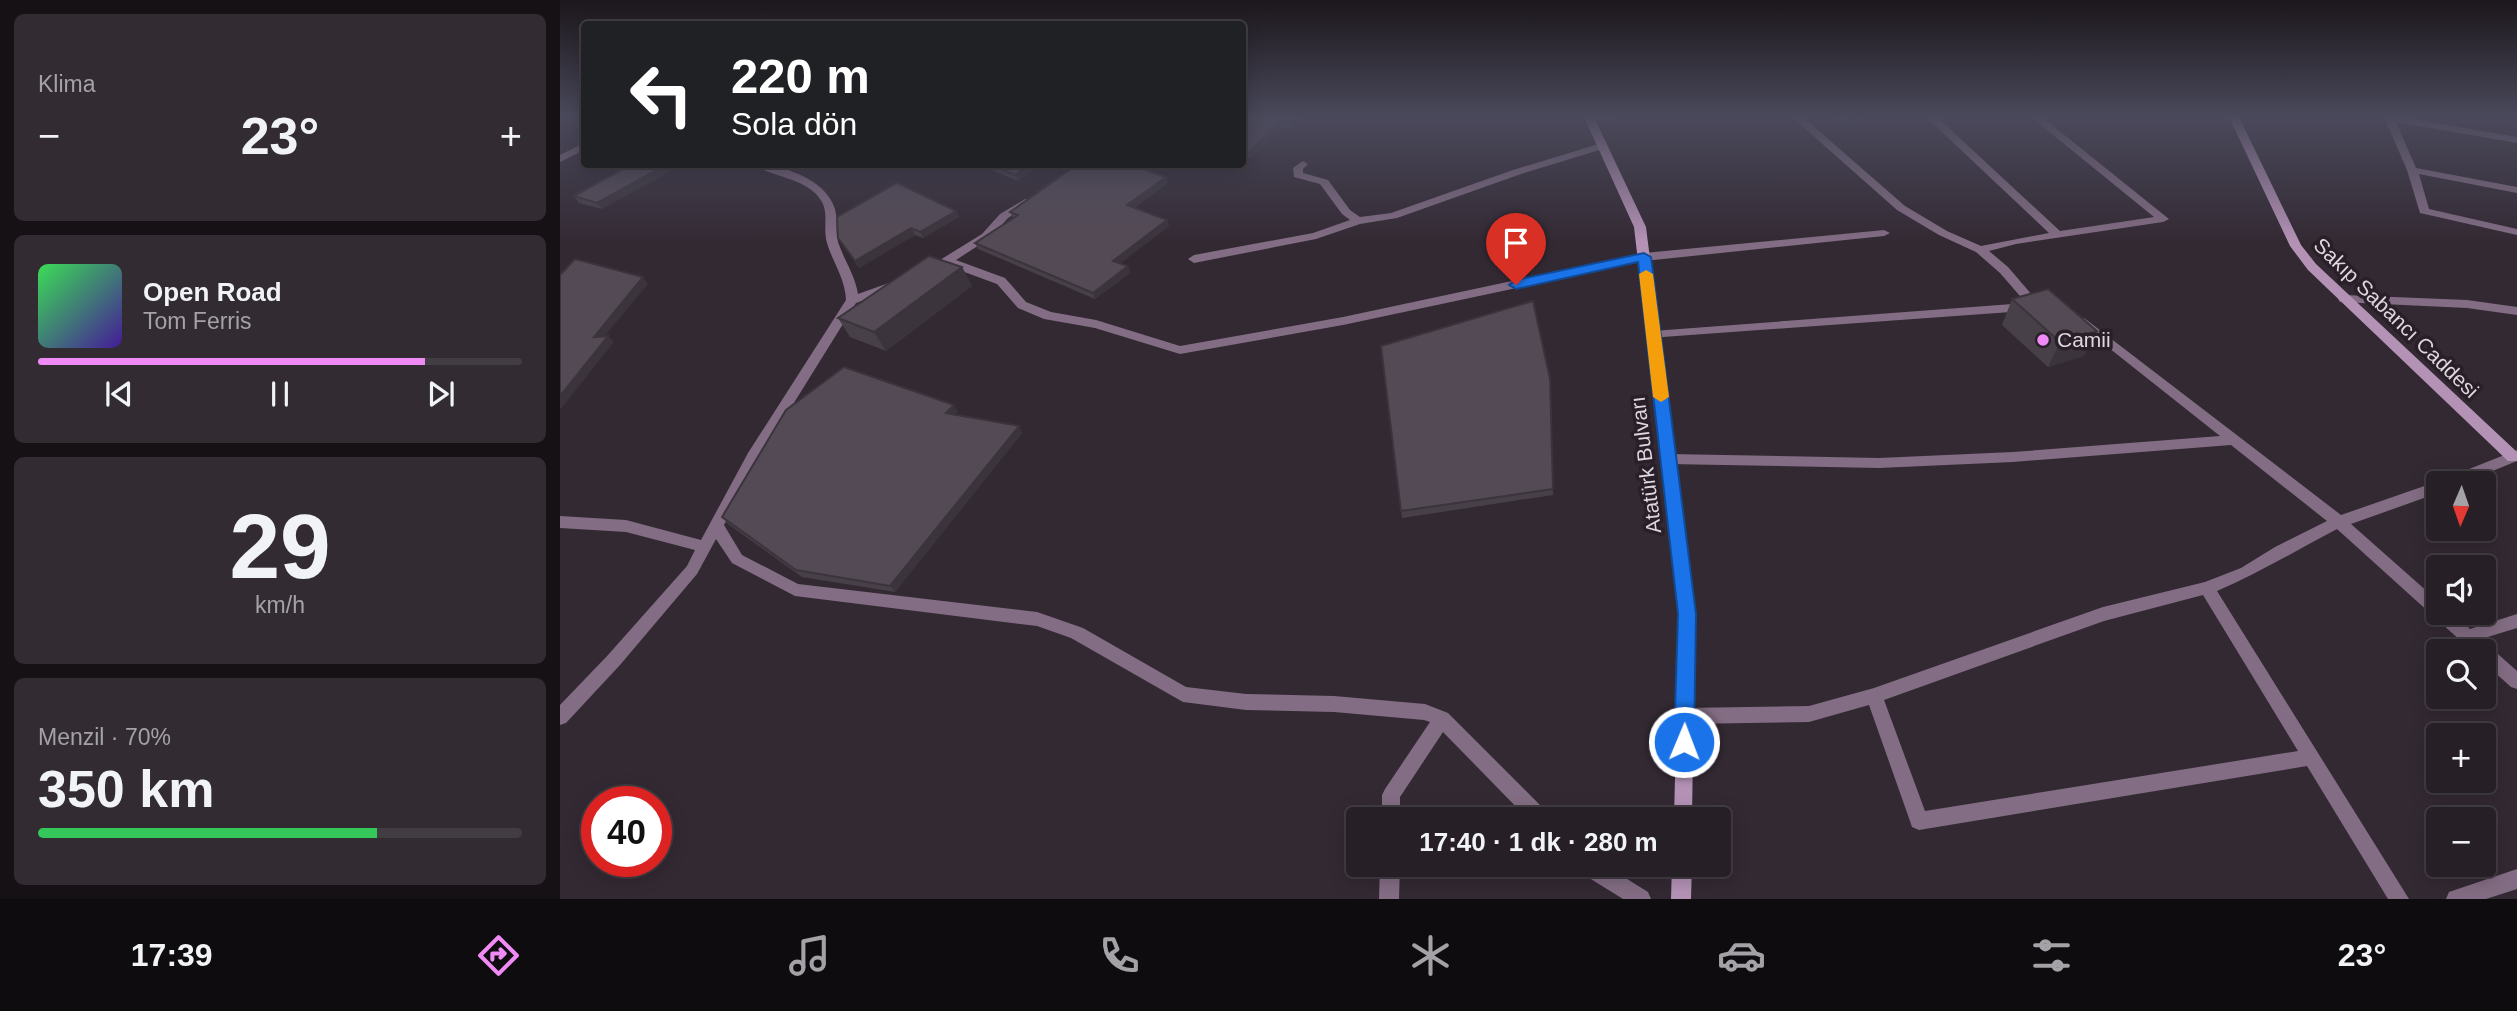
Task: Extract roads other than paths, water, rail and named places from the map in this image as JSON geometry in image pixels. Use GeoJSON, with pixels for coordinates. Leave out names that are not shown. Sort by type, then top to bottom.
{"type":"FeatureCollection","features":[{"type":"Feature","properties":{"kind":"street"},"geometry":{"type":"LineString","coordinates":[[1194,259],[1316,236],[1357,221],[1393,216],[1560,159]]}},
{"type":"Feature","properties":{"kind":"street","name":"Atatürk Bulvarı"},"geometry":{"type":"LineString","coordinates":[[1608,159],[1640,227],[1687,614],[1683,807]]}},
{"type":"Feature","properties":{"kind":"street"},"geometry":{"type":"LineString","coordinates":[[1845,159],[1901,208],[1943,233],[1980,250],[2004,270],[2035,306]]}},
{"type":"Feature","properties":{"kind":"street"},"geometry":{"type":"LineString","coordinates":[[1976,159],[2057,235]]}},
{"type":"Feature","properties":{"kind":"street"},"geometry":{"type":"LineString","coordinates":[[1980,250],[2163,219],[2088,159]]}},
{"type":"Feature","properties":{"kind":"street","name":"Sakıp Sabancı Caddesi"},"geometry":{"type":"LineString","coordinates":[[2254,159],[2296,246],[2344,299],[2515,456]]}},
{"type":"Feature","properties":{"kind":"street"},"geometry":{"type":"LineString","coordinates":[[2407,159],[2424,211],[2517,232]]}},
{"type":"Feature","properties":{"kind":"street"},"geometry":{"type":"LineString","coordinates":[[1303,164],[1298,168],[1298,175],[1324,182],[1346,212],[1357,221]]}},
{"type":"Feature","properties":{"kind":"street"},"geometry":{"type":"LineString","coordinates":[[560,717],[692,570],[753,457],[852,300],[852,283],[832,240],[829,206],[821,193],[767,168]]}},
{"type":"Feature","properties":{"kind":"street"},"geometry":{"type":"LineString","coordinates":[[2412,170],[2517,190]]}},
{"type":"Feature","properties":{"kind":"street"},"geometry":{"type":"LineString","coordinates":[[1034,196],[1004,216],[986,236],[942,264],[1001,281],[1022,305],[1048,316],[1096,324],[1180,351],[1343,321],[1644,257],[1884,233]]}},
{"type":"Feature","properties":{"kind":"street"},"geometry":{"type":"LineString","coordinates":[[852,300],[914,278]]}},
{"type":"Feature","properties":{"kind":"street"},"geometry":{"type":"LineString","coordinates":[[2344,299],[2467,304],[2517,311]]}},
{"type":"Feature","properties":{"kind":"street"},"geometry":{"type":"LineString","coordinates":[[1654,335],[2054,306]]}},
{"type":"Feature","properties":{"kind":"street"},"geometry":{"type":"LineString","coordinates":[[2073,316],[2339,522],[2426,600]]}},
{"type":"Feature","properties":{"kind":"street"},"geometry":{"type":"LineString","coordinates":[[1668,459],[1879,463],[2013,457],[2232,440]]}},
{"type":"Feature","properties":{"kind":"street"},"geometry":{"type":"LineString","coordinates":[[2478,471],[2515,456]]}},
{"type":"Feature","properties":{"kind":"street"},"geometry":{"type":"LineString","coordinates":[[1685,716],[1809,714],[1874,696],[2103,614],[2207,588],[2246,572],[2280,551],[2339,522],[2426,491]]}},
{"type":"Feature","properties":{"kind":"street"},"geometry":{"type":"LineString","coordinates":[[560,522],[626,526],[705,547]]}},
{"type":"Feature","properties":{"kind":"street"},"geometry":{"type":"LineString","coordinates":[[716,526],[737,559],[795,590],[1037,619],[1077,633],[1183,694],[1246,702],[1334,704],[1426,712],[1442,719],[1530,807]]}},
{"type":"Feature","properties":{"kind":"street"},"geometry":{"type":"LineString","coordinates":[[2207,588],[2399,899]]}},
{"type":"Feature","properties":{"kind":"street"},"geometry":{"type":"LineString","coordinates":[[2467,637],[2517,621]]}},
{"type":"Feature","properties":{"kind":"street"},"geometry":{"type":"LineString","coordinates":[[2454,625],[2469,639]]}},
{"type":"Feature","properties":{"kind":"street"},"geometry":{"type":"LineString","coordinates":[[2496,662],[2517,681]]}},
{"type":"Feature","properties":{"kind":"street"},"geometry":{"type":"LineString","coordinates":[[1874,696],[1919,821],[2311,757]]}},
{"type":"Feature","properties":{"kind":"street"},"geometry":{"type":"LineString","coordinates":[[1391,807],[1391,795],[1442,719]]}},
{"type":"Feature","properties":{"kind":"street"},"geometry":{"type":"LineString","coordinates":[[1389,899],[1390,877]]}},
{"type":"Feature","properties":{"kind":"street"},"geometry":{"type":"LineString","coordinates":[[1606,877],[1641,899]]}},
{"type":"Feature","properties":{"kind":"street"},"geometry":{"type":"LineString","coordinates":[[1681,899],[1682,877]]}},
{"type":"Feature","properties":{"kind":"street"},"geometry":{"type":"LineString","coordinates":[[2456,899],[2517,879]]}},
{"type":"Feature","properties":{"kind":"place","name":"Camii"},"geometry":{"type":"Point","coordinates":[2043,340]}}]}
